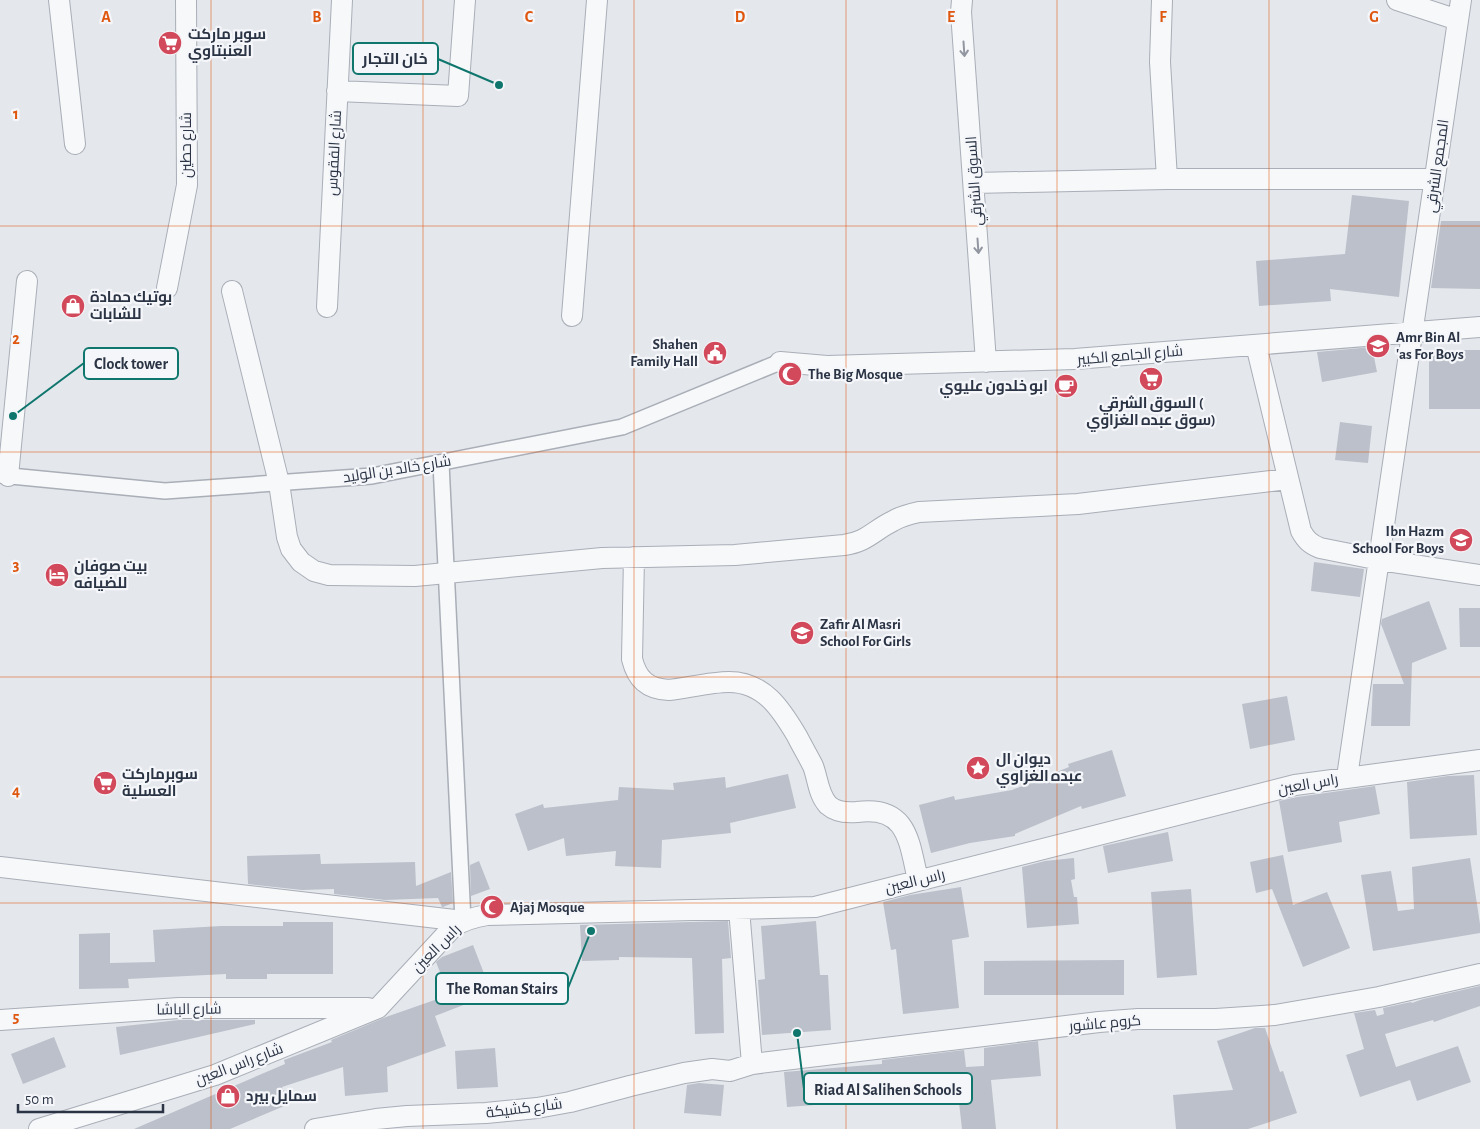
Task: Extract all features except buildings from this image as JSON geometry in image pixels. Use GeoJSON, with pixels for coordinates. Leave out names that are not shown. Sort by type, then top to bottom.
{"type":"FeatureCollection","features":[{"type":"Feature","properties":{"kind":"street"},"geometry":{"type":"LineString","coordinates":[[59,0],[75,144]]}},
{"type":"Feature","properties":{"kind":"street","name":"شارع حطين"},"geometry":{"type":"LineString","coordinates":[[167,288],[187,184],[186,0]]}},
{"type":"Feature","properties":{"kind":"street","name":"شارع الفقوس"},"geometry":{"type":"LineString","coordinates":[[327,307],[342,0]]}},
{"type":"Feature","properties":{"kind":"street"},"geometry":{"type":"LineString","coordinates":[[337,92],[458,96],[465,0]]}},
{"type":"Feature","properties":{"kind":"street"},"geometry":{"type":"LineString","coordinates":[[572,316],[597,0]]}},
{"type":"Feature","properties":{"kind":"street","name":"السوق الشرقي"},"geometry":{"type":"LineString","coordinates":[[962,0],[961,12],[986,362]]}},
{"type":"Feature","properties":{"kind":"street"},"geometry":{"type":"LineString","coordinates":[[1162,0],[1160,62],[1167,180]]}},
{"type":"Feature","properties":{"kind":"street"},"geometry":{"type":"LineString","coordinates":[[1397,0],[1458,20]]}},
{"type":"Feature","properties":{"kind":"street","name":"المجمع الشرقي"},"geometry":{"type":"LineString","coordinates":[[1347,778],[1414,332],[1461,0]]}},
{"type":"Feature","properties":{"kind":"street"},"geometry":{"type":"LineString","coordinates":[[974,183],[1435,179]]}},
{"type":"Feature","properties":{"kind":"street"},"geometry":{"type":"LineString","coordinates":[[4,475],[27,281]]}},
{"type":"Feature","properties":{"kind":"street"},"geometry":{"type":"LineString","coordinates":[[232,291],[279,483],[287,537],[291,550],[301,562],[314,572],[329,575],[415,576],[602,558],[735,555],[844,546],[865,540],[892,521],[905,515],[919,512],[1078,504],[1288,479]]}},
{"type":"Feature","properties":{"kind":"street","name":"شارع الجامع الكبير"},"geometry":{"type":"LineString","coordinates":[[780,362],[827,366],[1075,360],[1480,326]]}},
{"type":"Feature","properties":{"kind":"street"},"geometry":{"type":"LineString","coordinates":[[1256,345],[1301,531],[1311,545],[1380,560],[1480,575]]}},
{"type":"Feature","properties":{"kind":"street","name":"شارع خالد بن الوليد"},"geometry":{"type":"LineString","coordinates":[[4,475],[165,491],[372,476],[622,427],[780,362]]}},
{"type":"Feature","properties":{"kind":"street"},"geometry":{"type":"LineString","coordinates":[[0,866],[463,921],[441,463]]}},
{"type":"Feature","properties":{"kind":"street"},"geometry":{"type":"LineString","coordinates":[[634,558],[632,659],[635,671],[642,681],[660,690],[728,682],[742,683],[764,693],[781,711],[802,745],[814,768],[821,795],[828,804],[842,812],[850,813],[872,810],[886,814],[898,822],[905,830],[918,880]]}},
{"type":"Feature","properties":{"kind":"street","name":"راس العين"},"geometry":{"type":"LineString","coordinates":[[378,1008],[447,933],[463,921],[474,916],[487,914],[815,907],[1295,785],[1480,760]]}},
{"type":"Feature","properties":{"kind":"street"},"geometry":{"type":"LineString","coordinates":[[739,908],[752,1064]]}},
{"type":"Feature","properties":{"kind":"street","name":"كروم عاشور"},"geometry":{"type":"LineString","coordinates":[[730,1071],[752,1064],[1099,1022],[1138,1019],[1216,1020],[1265,1016],[1379,997],[1480,974]]}},
{"type":"Feature","properties":{"kind":"street","name":"شارع الباشا"},"geometry":{"type":"LineString","coordinates":[[0,1020],[179,1008],[378,1008]]}},
{"type":"Feature","properties":{"kind":"street","name":"شارع راس العين"},"geometry":{"type":"LineString","coordinates":[[39,1129],[214,1074],[378,1008]]}},
{"type":"Feature","properties":{"kind":"street","name":"شارع كشيكة"},"geometry":{"type":"LineString","coordinates":[[315,1129],[407,1116],[486,1113],[537,1108],[570,1102],[684,1073],[712,1069],[730,1071]]}},
{"type":"Feature","properties":{"kind":"place","name":"سوبر ماركت العنبتاوي"},"geometry":{"type":"Point","coordinates":[170,43]}},
{"type":"Feature","properties":{"kind":"place","name":"خان التجار"},"geometry":{"type":"Point","coordinates":[499,85]}},
{"type":"Feature","properties":{"kind":"place","name":"بوتيك حمادة للشابات"},"geometry":{"type":"Point","coordinates":[73,306]}},
{"type":"Feature","properties":{"kind":"place","name":"Amr Bin Al 'as For Boys"},"geometry":{"type":"Point","coordinates":[1378,346]}},
{"type":"Feature","properties":{"kind":"place","name":"Shahen Family Hall"},"geometry":{"type":"Point","coordinates":[715,353]}},
{"type":"Feature","properties":{"kind":"place","name":"The Big Mosque"},"geometry":{"type":"Point","coordinates":[790,374]}},
{"type":"Feature","properties":{"kind":"place","name":"السوق الشرقي ( سوق عبده الغزاوي)"},"geometry":{"type":"Point","coordinates":[1151,379]}},
{"type":"Feature","properties":{"kind":"place","name":"ابو خلدون عليوي"},"geometry":{"type":"Point","coordinates":[1066,386]}},
{"type":"Feature","properties":{"kind":"place","name":"Clock tower"},"geometry":{"type":"Point","coordinates":[13,416]}},
{"type":"Feature","properties":{"kind":"place","name":"Ibn Hazm School For Boys"},"geometry":{"type":"Point","coordinates":[1461,540]}},
{"type":"Feature","properties":{"kind":"place","name":"بيت صوفان للضيافه"},"geometry":{"type":"Point","coordinates":[57,575]}},
{"type":"Feature","properties":{"kind":"place","name":"Zafir Al Masri School For Girls"},"geometry":{"type":"Point","coordinates":[802,633]}},
{"type":"Feature","properties":{"kind":"place","name":"ديوان ال عبده الغزاوي"},"geometry":{"type":"Point","coordinates":[978,768]}},
{"type":"Feature","properties":{"kind":"place","name":"سوبرماركت العسلية"},"geometry":{"type":"Point","coordinates":[105,783]}},
{"type":"Feature","properties":{"kind":"place","name":"Ajaj Mosque"},"geometry":{"type":"Point","coordinates":[492,907]}},
{"type":"Feature","properties":{"kind":"place","name":"The Roman Stairs"},"geometry":{"type":"Point","coordinates":[591,931]}},
{"type":"Feature","properties":{"kind":"place","name":"Riad Al Salihen Schools"},"geometry":{"type":"Point","coordinates":[797,1033]}},
{"type":"Feature","properties":{"kind":"place","name":"سمايل بيرد"},"geometry":{"type":"Point","coordinates":[228,1096]}}]}
